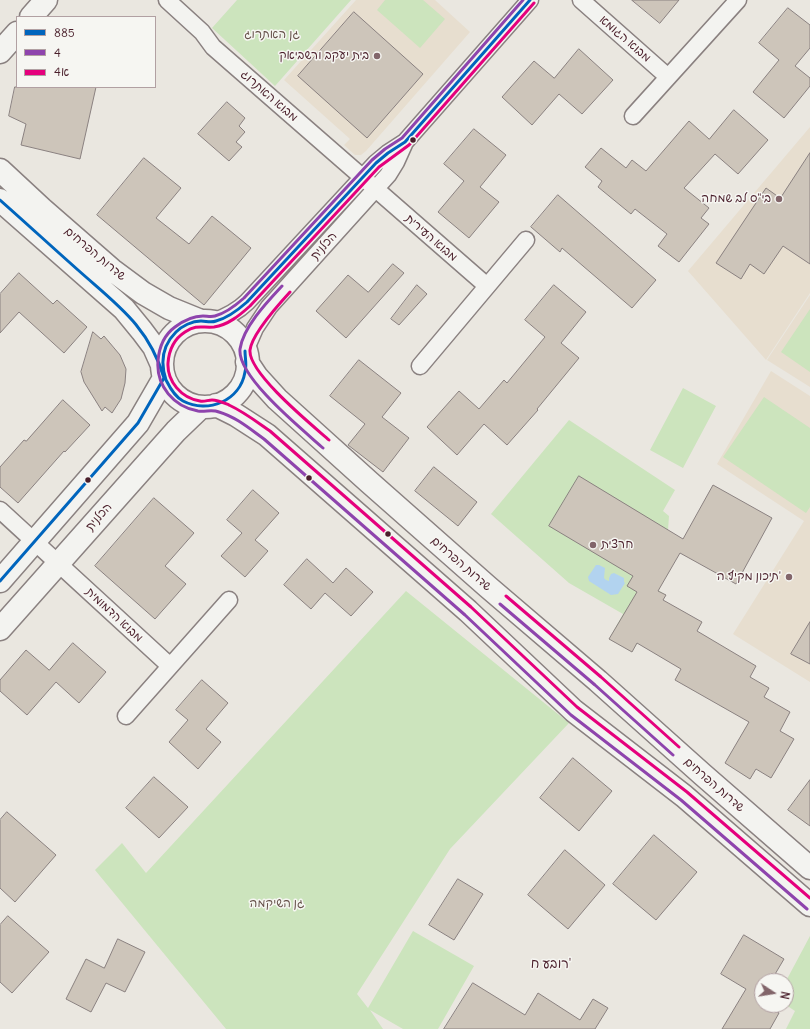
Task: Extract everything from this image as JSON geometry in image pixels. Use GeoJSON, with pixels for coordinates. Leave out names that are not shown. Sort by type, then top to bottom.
{"type":"FeatureCollection","features":[{"type":"Feature","properties":{"kind":"street"},"geometry":{"type":"LineString","coordinates":[[32,16],[46,0]]}},
{"type":"Feature","properties":{"kind":"street","name":"מבוא האתרוג"},"geometry":{"type":"LineString","coordinates":[[167,0],[202,32],[213,47],[375,189]]}},
{"type":"Feature","properties":{"kind":"street","name":"הכלנית"},"geometry":{"type":"LineString","coordinates":[[207,321],[228,316],[248,302],[376,163],[405,142],[530,0]]}},
{"type":"Feature","properties":{"kind":"street","name":"מבוא הגומא"},"geometry":{"type":"LineString","coordinates":[[581,0],[668,77]]}},
{"type":"Feature","properties":{"kind":"street"},"geometry":{"type":"LineString","coordinates":[[633,116],[738,0]]}},
{"type":"Feature","properties":{"kind":"street"},"geometry":{"type":"LineString","coordinates":[[0,52],[16,33]]}},
{"type":"Feature","properties":{"kind":"street","name":"הכלנית"},"geometry":{"type":"LineString","coordinates":[[246,356],[255,328],[269,307],[388,175],[405,142]]}},
{"type":"Feature","properties":{"kind":"street","name":"שדרות הפרחים"},"geometry":{"type":"LineString","coordinates":[[0,170],[112,270],[143,293],[168,308],[207,321]]}},
{"type":"Feature","properties":{"kind":"street","name":"מבוא העירית"},"geometry":{"type":"LineString","coordinates":[[375,189],[487,286]]}},
{"type":"Feature","properties":{"kind":"street","name":"שדרות הפרחים"},"geometry":{"type":"LineString","coordinates":[[0,200],[124,309],[154,347],[163,371]]}},
{"type":"Feature","properties":{"kind":"street"},"geometry":{"type":"LineString","coordinates":[[420,366],[526,240]]}},
{"type":"Feature","properties":{"kind":"street"},"geometry":{"type":"LineString","coordinates":[[0,581],[138,423],[163,371],[164,352],[169,340],[177,331],[188,324],[207,321],[224,325],[233,332],[240,340],[246,356],[246,373],[236,394],[226,401],[208,406]]}},
{"type":"Feature","properties":{"kind":"street","name":"שדרות הפרחים"},"geometry":{"type":"LineString","coordinates":[[246,356],[257,377],[277,398],[357,472],[598,681],[810,868]]}},
{"type":"Feature","properties":{"kind":"street"},"geometry":{"type":"LineString","coordinates":[[163,371],[170,389],[178,398],[189,404],[208,406],[236,415],[267,434],[468,611],[574,711],[684,796],[810,905]]}},
{"type":"Feature","properties":{"kind":"street","name":"הכלנית"},"geometry":{"type":"LineString","coordinates":[[0,629],[176,431],[208,406]]}},
{"type":"Feature","properties":{"kind":"street","name":"מבוא הדמומית"},"geometry":{"type":"LineString","coordinates":[[0,510],[170,666]]}},
{"type":"Feature","properties":{"kind":"street"},"geometry":{"type":"LineString","coordinates":[[126,716],[229,600]]}},
{"type":"Feature","properties":{"kind":"shaded area","name":"בית יעקב ורשביאק"},"geometry":{"type":"Polygon","coordinates":[[[356,0],[435,0],[470,32],[361,155],[355,155],[344,145],[350,139],[284,80],[356,0]]]}},
{"type":"Feature","properties":{"kind":"shaded area","name":"בי\"ס לב שמחה"},"geometry":{"type":"Polygon","coordinates":[[[810,127],[810,293],[766,360],[688,271],[810,127]]]}},
{"type":"Feature","properties":{"kind":"shaded area"},"geometry":{"type":"Polygon","coordinates":[[[810,295],[810,387],[767,360],[810,295]]]}},
{"type":"Feature","properties":{"kind":"shaded area","name":"תיכון מקיף ה'"},"geometry":{"type":"Polygon","coordinates":[[[771,371],[810,396],[810,682],[733,634],[804,521],[717,464],[771,371]]]}},
{"type":"Feature","properties":{"kind":"green space","name":"גן האתרוג"},"geometry":{"type":"Polygon","coordinates":[[[237,0],[351,0],[275,86],[212,28],[237,0]]]}},
{"type":"Feature","properties":{"kind":"green space"},"geometry":{"type":"Polygon","coordinates":[[[385,0],[423,0],[445,19],[420,48],[377,10],[385,0]]]}},
{"type":"Feature","properties":{"kind":"green space"},"geometry":{"type":"Polygon","coordinates":[[[810,309],[810,372],[781,352],[810,309]]]}},
{"type":"Feature","properties":{"kind":"green space"},"geometry":{"type":"Polygon","coordinates":[[[683,388],[716,406],[683,468],[650,450],[683,388]]]}},
{"type":"Feature","properties":{"kind":"green space"},"geometry":{"type":"Polygon","coordinates":[[[764,397],[810,428],[810,507],[806,513],[723,457],[764,397]]]}},
{"type":"Feature","properties":{"kind":"green space","name":"חרצית"},"geometry":{"type":"Polygon","coordinates":[[[569,420],[675,490],[663,511],[669,516],[668,530],[650,560],[669,572],[658,590],[666,595],[632,652],[609,639],[623,614],[569,583],[491,514],[569,420]]]}},
{"type":"Feature","properties":{"kind":"green space","name":"גן השיקמה"},"geometry":{"type":"Polygon","coordinates":[[[406,591],[569,723],[450,849],[357,994],[368,1008],[413,931],[474,966],[438,1029],[403,1029],[370,1010],[383,1029],[226,1029],[95,870],[122,843],[146,873],[406,591]]]}},
{"type":"Feature","properties":{"kind":"green space"},"geometry":{"type":"Polygon","coordinates":[[[810,936],[810,1029],[786,1029],[795,1011],[794,973],[790,973],[810,936]]]}},
{"type":"Feature","properties":{"kind":"water"},"geometry":{"type":"Polygon","coordinates":[[[596,565],[605,568],[604,578],[606,580],[609,581],[611,574],[614,573],[624,578],[625,583],[618,594],[611,595],[589,581],[588,577],[596,565]]]}},
{"type":"Feature","properties":{"kind":"building"},"geometry":{"type":"Polygon","coordinates":[[[632,0],[679,0],[660,23],[632,0]]]}},
{"type":"Feature","properties":{"kind":"building"},"geometry":{"type":"Polygon","coordinates":[[[788,8],[810,25],[810,48],[795,66],[810,78],[810,86],[784,118],[753,92],[779,60],[759,43],[788,8]]]}},
{"type":"Feature","properties":{"kind":"building"},"geometry":{"type":"Polygon","coordinates":[[[354,12],[423,74],[367,138],[298,76],[354,12]]]}},
{"type":"Feature","properties":{"kind":"building"},"geometry":{"type":"Polygon","coordinates":[[[579,49],[613,80],[582,114],[559,94],[532,125],[502,97],[534,61],[554,78],[579,49]]]}},
{"type":"Feature","properties":{"kind":"building"},"geometry":{"type":"Polygon","coordinates":[[[15,87],[96,88],[80,159],[21,145],[26,124],[9,116],[15,87]]]}},
{"type":"Feature","properties":{"kind":"building"},"geometry":{"type":"Polygon","coordinates":[[[227,102],[245,118],[239,126],[245,132],[236,142],[242,147],[229,161],[198,134],[227,102]]]}},
{"type":"Feature","properties":{"kind":"building"},"geometry":{"type":"Polygon","coordinates":[[[734,110],[768,140],[738,174],[715,154],[684,188],[709,208],[701,218],[709,224],[679,262],[658,246],[667,234],[635,209],[631,214],[598,187],[602,181],[585,167],[601,148],[626,168],[632,160],[646,171],[689,121],[709,139],[734,110]]]}},
{"type":"Feature","properties":{"kind":"building"},"geometry":{"type":"Polygon","coordinates":[[[474,129],[506,155],[480,187],[499,202],[469,238],[438,212],[464,181],[444,164],[474,129]]]}},
{"type":"Feature","properties":{"kind":"building"},"geometry":{"type":"Polygon","coordinates":[[[810,153],[810,264],[783,246],[764,274],[750,264],[741,279],[716,263],[766,188],[780,198],[810,153]]]}},
{"type":"Feature","properties":{"kind":"building"},"geometry":{"type":"Polygon","coordinates":[[[144,158],[181,188],[156,218],[189,244],[212,216],[251,248],[204,305],[97,215],[144,158]]]}},
{"type":"Feature","properties":{"kind":"building"},"geometry":{"type":"Polygon","coordinates":[[[558,195],[656,280],[632,308],[562,248],[560,252],[531,227],[558,195]]]}},
{"type":"Feature","properties":{"kind":"building"},"geometry":{"type":"Polygon","coordinates":[[[393,264],[404,273],[346,338],[316,311],[348,275],[368,292],[393,264]]]}},
{"type":"Feature","properties":{"kind":"building"},"geometry":{"type":"Polygon","coordinates":[[[19,273],[53,304],[57,300],[87,327],[64,353],[19,312],[0,333],[0,294],[19,273]]]}},
{"type":"Feature","properties":{"kind":"building"},"geometry":{"type":"Polygon","coordinates":[[[417,285],[427,294],[399,325],[391,319],[417,285]]]}},
{"type":"Feature","properties":{"kind":"building"},"geometry":{"type":"Polygon","coordinates":[[[554,285],[586,312],[561,343],[579,358],[537,409],[538,410],[507,445],[484,424],[457,455],[427,427],[459,391],[479,409],[504,380],[507,383],[545,337],[525,320],[554,285]]]}},
{"type":"Feature","properties":{"kind":"building"},"geometry":{"type":"Polygon","coordinates":[[[93,332],[101,339],[104,336],[120,355],[126,369],[125,383],[121,399],[112,413],[105,407],[102,411],[84,382],[81,372],[93,332]]]}},
{"type":"Feature","properties":{"kind":"building"},"geometry":{"type":"Polygon","coordinates":[[[359,360],[401,393],[382,417],[409,438],[383,472],[348,445],[365,424],[330,396],[359,360]]]}},
{"type":"Feature","properties":{"kind":"building"},"geometry":{"type":"Polygon","coordinates":[[[63,400],[90,425],[65,452],[64,451],[18,503],[0,487],[0,467],[63,400]]]}},
{"type":"Feature","properties":{"kind":"building"},"geometry":{"type":"Polygon","coordinates":[[[434,467],[477,502],[458,526],[415,491],[434,467]]]}},
{"type":"Feature","properties":{"kind":"building"},"geometry":{"type":"Polygon","coordinates":[[[579,476],[683,539],[713,485],[772,518],[736,584],[680,553],[658,591],[666,595],[663,600],[702,622],[697,631],[756,666],[750,677],[769,688],[764,697],[790,712],[780,731],[794,739],[771,778],[756,769],[750,779],[725,763],[749,722],[675,680],[681,669],[637,643],[632,652],[609,639],[637,592],[627,586],[633,576],[549,526],[579,476]]]}},
{"type":"Feature","properties":{"kind":"building"},"geometry":{"type":"Polygon","coordinates":[[[253,490],[279,513],[255,540],[268,551],[245,577],[221,556],[242,533],[227,520],[253,490]]]}},
{"type":"Feature","properties":{"kind":"building"},"geometry":{"type":"Polygon","coordinates":[[[154,498],[194,533],[165,566],[186,584],[155,619],[95,566],[154,498]]]}},
{"type":"Feature","properties":{"kind":"building"},"geometry":{"type":"Polygon","coordinates":[[[307,559],[333,583],[346,568],[373,592],[351,616],[325,593],[311,609],[284,585],[307,559]]]}},
{"type":"Feature","properties":{"kind":"building"},"geometry":{"type":"Polygon","coordinates":[[[810,622],[810,664],[791,654],[810,622]]]}},
{"type":"Feature","properties":{"kind":"building"},"geometry":{"type":"Polygon","coordinates":[[[73,643],[106,672],[79,703],[56,682],[27,715],[0,691],[0,680],[26,650],[49,670],[73,643]]]}},
{"type":"Feature","properties":{"kind":"building"},"geometry":{"type":"Polygon","coordinates":[[[202,680],[228,703],[206,729],[221,742],[198,769],[169,742],[188,720],[176,710],[202,680]]]}},
{"type":"Feature","properties":{"kind":"building"},"geometry":{"type":"Polygon","coordinates":[[[573,758],[612,791],[579,831],[540,798],[573,758]]]}},
{"type":"Feature","properties":{"kind":"building"},"geometry":{"type":"Polygon","coordinates":[[[154,777],[188,807],[159,838],[126,808],[154,777]]]}},
{"type":"Feature","properties":{"kind":"building"},"geometry":{"type":"Polygon","coordinates":[[[810,780],[810,826],[788,810],[810,780]]]}},
{"type":"Feature","properties":{"kind":"building"},"geometry":{"type":"Polygon","coordinates":[[[7,812],[56,855],[15,902],[0,888],[0,820],[7,812]]]}},
{"type":"Feature","properties":{"kind":"building"},"geometry":{"type":"Polygon","coordinates":[[[654,835],[697,872],[656,920],[613,884],[654,835]]]}},
{"type":"Feature","properties":{"kind":"building"},"geometry":{"type":"Polygon","coordinates":[[[565,850],[605,885],[568,929],[528,895],[565,850]]]}},
{"type":"Feature","properties":{"kind":"building"},"geometry":{"type":"Polygon","coordinates":[[[458,879],[483,894],[454,940],[429,925],[458,879]]]}},
{"type":"Feature","properties":{"kind":"building"},"geometry":{"type":"Polygon","coordinates":[[[8,916],[49,952],[12,993],[0,982],[0,925],[8,916]]]}},
{"type":"Feature","properties":{"kind":"building"},"geometry":{"type":"Polygon","coordinates":[[[744,935],[784,959],[776,973],[754,973],[754,1013],[779,1013],[770,1029],[722,1029],[746,989],[721,974],[744,935]]]}},
{"type":"Feature","properties":{"kind":"building"},"geometry":{"type":"Polygon","coordinates":[[[118,939],[145,952],[125,992],[106,983],[91,1012],[66,999],[86,959],[104,968],[118,939]]]}},
{"type":"Feature","properties":{"kind":"building"},"geometry":{"type":"Polygon","coordinates":[[[473,983],[525,1015],[538,993],[580,1020],[593,999],[608,1008],[595,1029],[444,1029],[473,983]]]}},
{"type":"Feature","properties":{"kind":"transit line","name":"4"},"geometry":{"type":"LineString","coordinates":[[523,0],[402,138],[372,160],[244,298],[223,313],[214,316],[199,316],[192,318],[171,330],[165,338],[160,351],[158,361],[160,379],[168,394],[181,405],[198,411],[216,411],[225,414],[243,424],[264,439],[465,615],[571,715],[681,800],[807,909]]}},
{"type":"Feature","properties":{"kind":"transit line","name":"885"},"geometry":{"type":"LineString","coordinates":[[245,351],[246,367],[242,382],[237,391],[222,402],[203,406],[193,405],[183,401],[175,395],[166,380],[163,367],[164,354],[168,342],[176,332],[184,326],[194,322],[212,322],[225,318],[247,302],[376,163],[405,142],[530,0]]}},
{"type":"Feature","properties":{"kind":"transit line","name":"4א"},"geometry":{"type":"LineString","coordinates":[[534,3],[409,145],[379,167],[250,306],[229,322],[214,327],[193,328],[178,338],[171,349],[168,370],[176,388],[187,396],[200,401],[214,400],[229,405],[270,431],[471,607],[577,707],[687,792],[810,898]]}},
{"type":"Feature","properties":{"kind":"transit line","name":"885"},"geometry":{"type":"LineString","coordinates":[[0,200],[130,317],[150,344],[158,360],[164,378]]}},
{"type":"Feature","properties":{"kind":"transit line","name":"4"},"geometry":{"type":"LineString","coordinates":[[282,286],[257,315],[246,332],[240,349],[242,361],[249,374],[273,402],[323,448]]}},
{"type":"Feature","properties":{"kind":"transit line","name":"4א"},"geometry":{"type":"LineString","coordinates":[[290,292],[261,328],[252,343],[250,350],[252,360],[259,372],[282,398],[329,440]]}},
{"type":"Feature","properties":{"kind":"transit line","name":"885"},"geometry":{"type":"LineString","coordinates":[[0,581],[138,423],[164,378]]}},
{"type":"Feature","properties":{"kind":"transit line","name":"4א"},"geometry":{"type":"LineString","coordinates":[[506,596],[601,677],[679,747]]}},
{"type":"Feature","properties":{"kind":"transit line","name":"4"},"geometry":{"type":"LineString","coordinates":[[500,604],[595,685],[673,755]]}},
{"type":"Feature","properties":{"kind":"place","name":"בית יעקב ורשביאק"},"geometry":{"type":"Point","coordinates":[377,56]}},
{"type":"Feature","properties":{"kind":"place","name":"בי\"ס לב שמחה"},"geometry":{"type":"Point","coordinates":[779,199]}},
{"type":"Feature","properties":{"kind":"place","name":"חרצית"},"geometry":{"type":"Point","coordinates":[593,545]}},
{"type":"Feature","properties":{"kind":"place","name":"תיכון מקיף ה'"},"geometry":{"type":"Point","coordinates":[789,577]}},
{"type":"Feature","properties":{"kind":"district","name":"רובע ח'"},"geometry":{"type":"Point","coordinates":[551,964]}}]}
